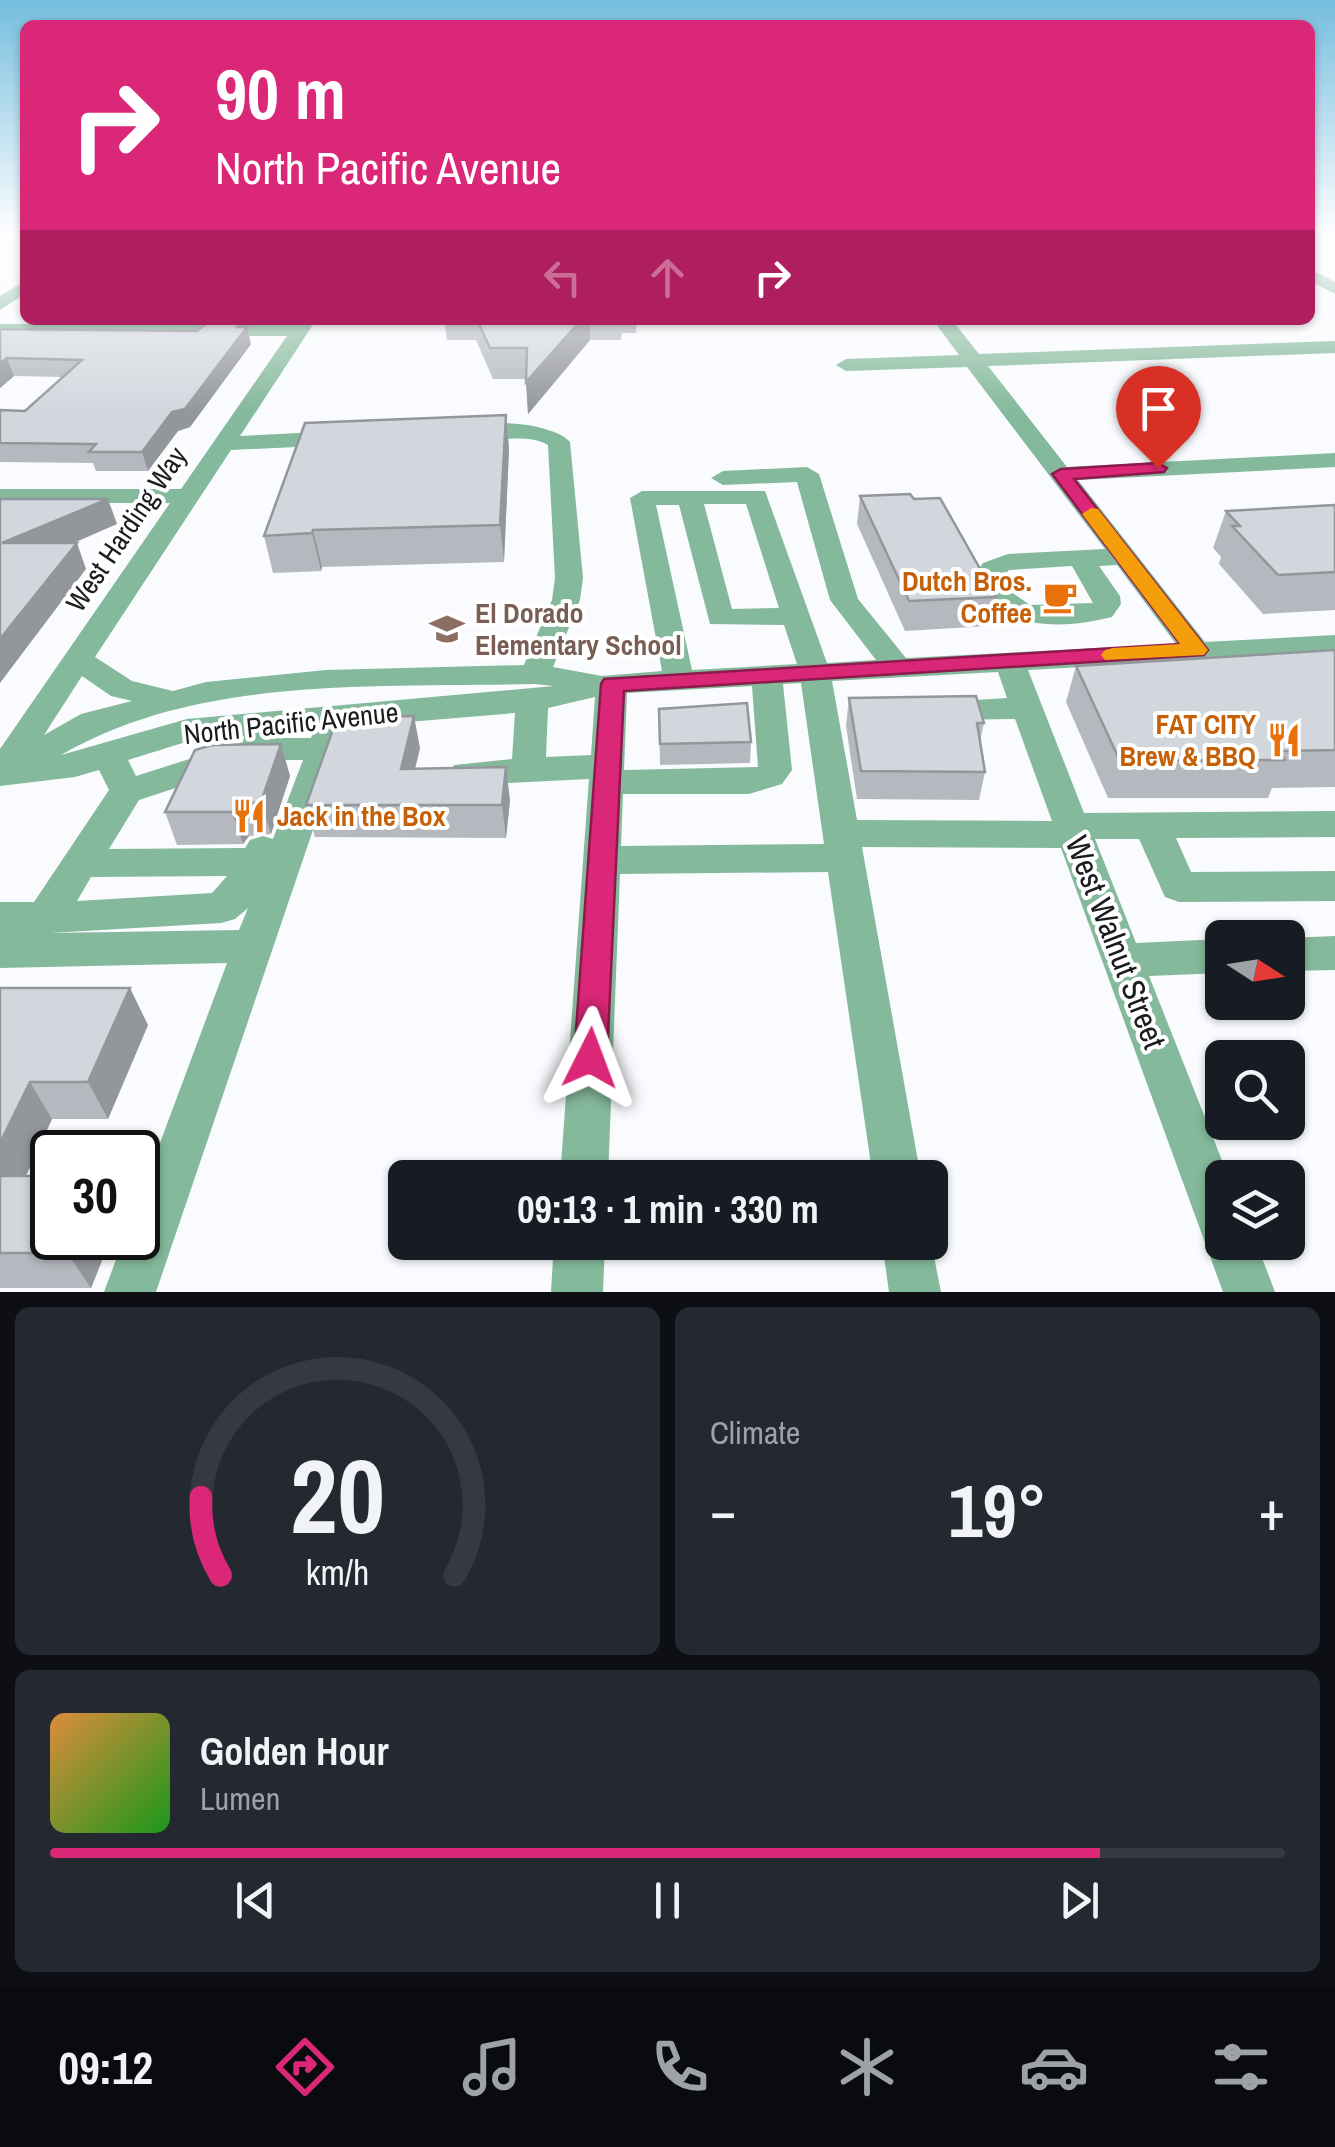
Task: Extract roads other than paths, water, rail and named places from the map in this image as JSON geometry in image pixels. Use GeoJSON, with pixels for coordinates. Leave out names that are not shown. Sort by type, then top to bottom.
{"type":"FeatureCollection","features":[{"type":"Feature","properties":{"kind":"street"},"geometry":{"type":"LineString","coordinates":[[0,330],[304,325]]}},
{"type":"Feature","properties":{"kind":"street","name":"West Harding Way"},"geometry":{"type":"LineString","coordinates":[[0,775],[304,325]]}},
{"type":"Feature","properties":{"kind":"street"},"geometry":{"type":"LineString","coordinates":[[946,325],[1196,650]]}},
{"type":"Feature","properties":{"kind":"street"},"geometry":{"type":"LineString","coordinates":[[846,365],[1335,347]]}},
{"type":"Feature","properties":{"kind":"street"},"geometry":{"type":"LineString","coordinates":[[453,434],[529,432],[552,435],[558,442],[568,578],[566,600],[534,688],[528,770]]}},
{"type":"Feature","properties":{"kind":"street"},"geometry":{"type":"LineString","coordinates":[[222,444],[360,436]]}},
{"type":"Feature","properties":{"kind":"street"},"geometry":{"type":"LineString","coordinates":[[1061,474],[1335,460]]}},
{"type":"Feature","properties":{"kind":"street"},"geometry":{"type":"LineString","coordinates":[[642,498],[660,481],[807,474],[844,600],[898,668]]}},
{"type":"Feature","properties":{"kind":"street"},"geometry":{"type":"LineString","coordinates":[[0,496],[187,496]]}},
{"type":"Feature","properties":{"kind":"street"},"geometry":{"type":"LineString","coordinates":[[642,498],[756,496],[796,616],[831,699],[842,846],[894,1160]]}},
{"type":"Feature","properties":{"kind":"street"},"geometry":{"type":"LineString","coordinates":[[690,497],[720,618]]}},
{"type":"Feature","properties":{"kind":"street"},"geometry":{"type":"LineString","coordinates":[[642,498],[678,680]]}},
{"type":"Feature","properties":{"kind":"street"},"geometry":{"type":"LineString","coordinates":[[1081,559],[1106,596],[1107,604],[1102,611],[1034,615],[1016,612],[999,604],[984,583],[988,572],[1000,564],[1081,559],[1125,557]]}},
{"type":"Feature","properties":{"kind":"street"},"geometry":{"type":"LineString","coordinates":[[664,622],[796,616]]}},
{"type":"Feature","properties":{"kind":"street","name":"North Pacific Avenue"},"geometry":{"type":"LineString","coordinates":[[0,775],[94,722],[206,692],[326,680],[534,688],[766,676],[831,699],[898,668],[1335,644]]}},
{"type":"Feature","properties":{"kind":"street"},"geometry":{"type":"LineString","coordinates":[[78,659],[122,689],[174,701]]}},
{"type":"Feature","properties":{"kind":"street","name":"West Walnut Street"},"geometry":{"type":"LineString","coordinates":[[1009,661],[1205,1178]]}},
{"type":"Feature","properties":{"kind":"street"},"geometry":{"type":"LineString","coordinates":[[447,774],[528,770],[749,782],[770,776],[775,770],[766,676]]}},
{"type":"Feature","properties":{"kind":"street"},"geometry":{"type":"LineString","coordinates":[[585,1160],[612,684]]}},
{"type":"Feature","properties":{"kind":"street","name":"North Pacific Avenue"},"geometry":{"type":"LineString","coordinates":[[0,775],[75,765],[187,730],[260,736],[313,747],[534,688]]}},
{"type":"Feature","properties":{"kind":"street"},"geometry":{"type":"LineString","coordinates":[[914,710],[1026,708]]}},
{"type":"Feature","properties":{"kind":"street"},"geometry":{"type":"LineString","coordinates":[[45,918],[127,791],[260,736],[313,747],[254,946],[130,1292]]}},
{"type":"Feature","properties":{"kind":"street"},"geometry":{"type":"LineString","coordinates":[[108,755],[127,791]]}},
{"type":"Feature","properties":{"kind":"street"},"geometry":{"type":"LineString","coordinates":[[602,860],[1152,826],[1335,824]]}},
{"type":"Feature","properties":{"kind":"street"},"geometry":{"type":"LineString","coordinates":[[1152,826],[1179,887],[1335,886]]}},
{"type":"Feature","properties":{"kind":"street"},"geometry":{"type":"LineString","coordinates":[[0,918],[221,908],[234,897],[261,856],[80,862]]}},
{"type":"Feature","properties":{"kind":"street"},"geometry":{"type":"LineString","coordinates":[[0,951],[254,946]]}},
{"type":"Feature","properties":{"kind":"street"},"geometry":{"type":"LineString","coordinates":[[1305,954],[1335,953]]}},
{"type":"Feature","properties":{"kind":"street"},"geometry":{"type":"LineString","coordinates":[[1122,960],[1205,957]]}},
{"type":"Feature","properties":{"kind":"street"},"geometry":{"type":"LineString","coordinates":[[577,1292],[579,1260]]}},
{"type":"Feature","properties":{"kind":"street"},"geometry":{"type":"LineString","coordinates":[[910,1260],[916,1292]]}},
{"type":"Feature","properties":{"kind":"street"},"geometry":{"type":"LineString","coordinates":[[1237,1260],[1249,1292]]}},
{"type":"Feature","properties":{"kind":"place","name":"Dutch Bros. Coffee"},"geometry":{"type":"Point","coordinates":[1060,597]}},
{"type":"Feature","properties":{"kind":"place","name":"El Dorado Elementary School"},"geometry":{"type":"Point","coordinates":[447,629]}},
{"type":"Feature","properties":{"kind":"place","name":"FAT CITY Brew & BBQ"},"geometry":{"type":"Point","coordinates":[1284,740]}},
{"type":"Feature","properties":{"kind":"place","name":"Jack in the Box"},"geometry":{"type":"Point","coordinates":[249,816]}}]}
